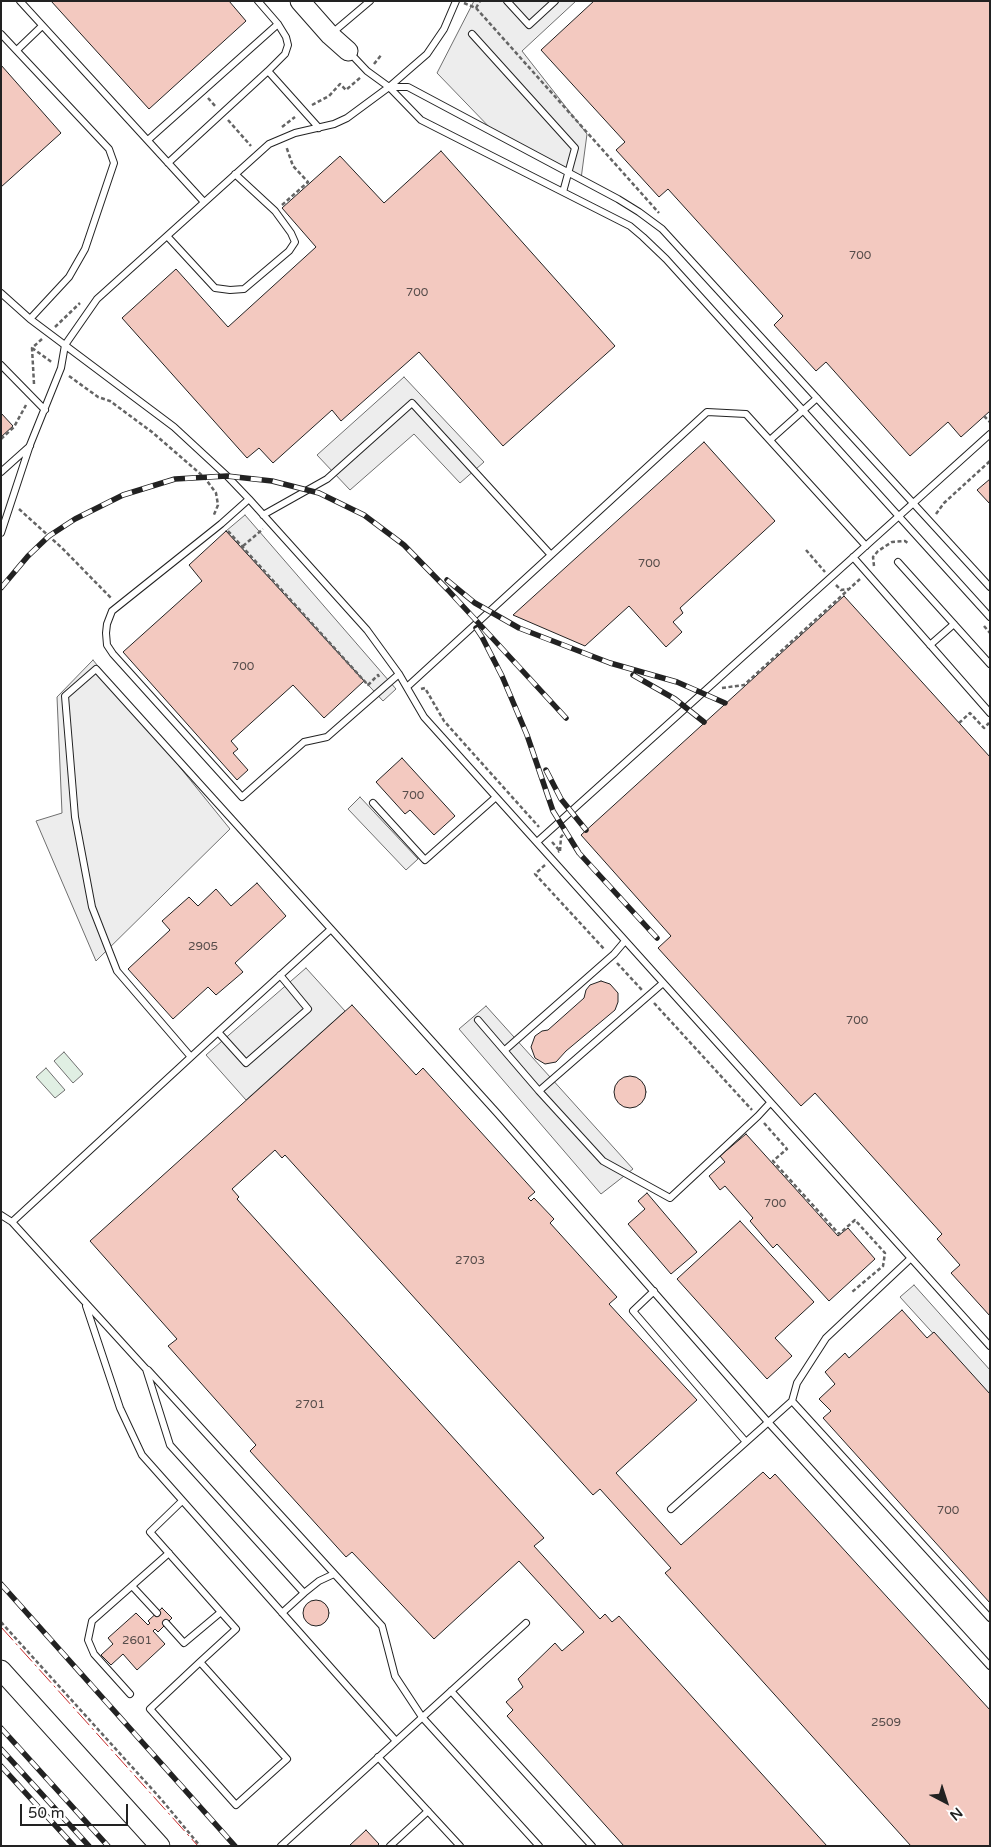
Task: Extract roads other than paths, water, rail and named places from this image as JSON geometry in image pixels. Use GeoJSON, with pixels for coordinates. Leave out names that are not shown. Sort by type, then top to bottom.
{"type":"FeatureCollection","features":[{"type":"Feature","properties":{"kind":"main road"},"geometry":{"type":"LineString","coordinates":[[303,2],[330,35],[348,51]]}},
{"type":"Feature","properties":{"kind":"main road"},"geometry":{"type":"LineString","coordinates":[[1,1670],[160,1846]]}},
{"type":"Feature","properties":{"kind":"lane"},"geometry":{"type":"LineString","coordinates":[[20,1],[204,202]]}},
{"type":"Feature","properties":{"kind":"lane"},"geometry":{"type":"LineString","coordinates":[[168,163],[286,54],[288,46],[286,37],[278,24],[258,1]]}},
{"type":"Feature","properties":{"kind":"lane"},"geometry":{"type":"LineString","coordinates":[[330,35],[370,1]]}},
{"type":"Feature","properties":{"kind":"lane"},"geometry":{"type":"LineString","coordinates":[[1,532],[30,446],[61,368],[65,345],[97,299],[269,144],[283,138],[334,124],[347,118],[389,87],[427,54],[444,29],[456,1]]}},
{"type":"Feature","properties":{"kind":"lane"},"geometry":{"type":"LineString","coordinates":[[507,1],[529,25],[556,1]]}},
{"type":"Feature","properties":{"kind":"lane"},"geometry":{"type":"LineString","coordinates":[[148,140],[278,24]]}},
{"type":"Feature","properties":{"kind":"lane"},"geometry":{"type":"LineString","coordinates":[[17,50],[42,26]]}},
{"type":"Feature","properties":{"kind":"lane"},"geometry":{"type":"LineString","coordinates":[[1,34],[109,149],[114,163],[85,249],[69,277],[30,319]]}},
{"type":"Feature","properties":{"kind":"lane"},"geometry":{"type":"LineString","coordinates":[[472,34],[575,148],[563,192]]}},
{"type":"Feature","properties":{"kind":"lane"},"geometry":{"type":"LineString","coordinates":[[348,51],[367,71],[389,87],[421,120],[630,226],[643,237],[666,259],[990,617]]}},
{"type":"Feature","properties":{"kind":"lane"},"geometry":{"type":"LineString","coordinates":[[268,71],[319,128]]}},
{"type":"Feature","properties":{"kind":"lane"},"geometry":{"type":"LineString","coordinates":[[389,87],[408,87],[639,212],[662,229],[990,587]]}},
{"type":"Feature","properties":{"kind":"lane"},"geometry":{"type":"LineString","coordinates":[[167,236],[215,288],[230,290],[244,289],[289,251],[295,242],[291,233],[274,211],[235,174]]}},
{"type":"Feature","properties":{"kind":"lane"},"geometry":{"type":"LineString","coordinates":[[1,293],[30,319],[174,428],[227,476],[249,499],[367,630],[399,674],[424,717],[990,1346]]}},
{"type":"Feature","properties":{"kind":"lane"},"geometry":{"type":"LineString","coordinates":[[1,365],[45,410]]}},
{"type":"Feature","properties":{"kind":"lane"},"geometry":{"type":"LineString","coordinates":[[770,440],[817,398]]}},
{"type":"Feature","properties":{"kind":"lane"},"geometry":{"type":"LineString","coordinates":[[263,515],[327,479],[412,403],[551,555]]}},
{"type":"Feature","properties":{"kind":"lane"},"geometry":{"type":"LineString","coordinates":[[407,687],[707,412],[746,414],[866,546]]}},
{"type":"Feature","properties":{"kind":"lane"},"geometry":{"type":"LineString","coordinates":[[537,842],[990,434]]}},
{"type":"Feature","properties":{"kind":"lane"},"geometry":{"type":"LineString","coordinates":[[1,472],[30,446]]}},
{"type":"Feature","properties":{"kind":"lane"},"geometry":{"type":"LineString","coordinates":[[249,499],[221,524],[112,611],[106,633],[108,644],[113,654],[242,797],[304,742],[328,736],[399,674]]}},
{"type":"Feature","properties":{"kind":"lane"},"geometry":{"type":"LineString","coordinates":[[853,557],[990,713]]}},
{"type":"Feature","properties":{"kind":"lane"},"geometry":{"type":"LineString","coordinates":[[898,562],[990,664]]}},
{"type":"Feature","properties":{"kind":"lane"},"geometry":{"type":"LineString","coordinates":[[930,645],[954,624]]}},
{"type":"Feature","properties":{"kind":"lane"},"geometry":{"type":"LineString","coordinates":[[191,1057],[117,971],[92,907],[75,817],[66,696],[96,669],[504,1120],[768,1422],[990,1666]]}},
{"type":"Feature","properties":{"kind":"lane"},"geometry":{"type":"LineString","coordinates":[[373,803],[425,860],[496,797]]}},
{"type":"Feature","properties":{"kind":"lane"},"geometry":{"type":"LineString","coordinates":[[12,1222],[331,929]]}},
{"type":"Feature","properties":{"kind":"lane"},"geometry":{"type":"LineString","coordinates":[[505,1050],[614,954],[625,941]]}},
{"type":"Feature","properties":{"kind":"lane"},"geometry":{"type":"LineString","coordinates":[[218,1032],[246,1063],[308,1009],[280,975]]}},
{"type":"Feature","properties":{"kind":"lane"},"geometry":{"type":"LineString","coordinates":[[539,1091],[663,983]]}},
{"type":"Feature","properties":{"kind":"lane"},"geometry":{"type":"LineString","coordinates":[[478,1020],[539,1091],[604,1161],[670,1198],[770,1103]]}},
{"type":"Feature","properties":{"kind":"lane"},"geometry":{"type":"LineString","coordinates":[[1,1215],[12,1222],[382,1626],[395,1676],[422,1717],[539,1846]]}},
{"type":"Feature","properties":{"kind":"lane"},"geometry":{"type":"LineString","coordinates":[[671,1509],[792,1400],[797,1383],[826,1338],[910,1259]]}},
{"type":"Feature","properties":{"kind":"lane"},"geometry":{"type":"LineString","coordinates":[[654,1291],[634,1311],[746,1442]]}},
{"type":"Feature","properties":{"kind":"lane"},"geometry":{"type":"LineString","coordinates":[[85,1302],[120,1408],[142,1455],[396,1741]]}},
{"type":"Feature","properties":{"kind":"lane"},"geometry":{"type":"LineString","coordinates":[[146,1368],[170,1445],[304,1593]]}},
{"type":"Feature","properties":{"kind":"lane"},"geometry":{"type":"LineString","coordinates":[[792,1400],[990,1618]]}},
{"type":"Feature","properties":{"kind":"lane"},"geometry":{"type":"LineString","coordinates":[[182,1501],[150,1532],[236,1629],[200,1662],[150,1709],[236,1805],[287,1759],[200,1662]]}},
{"type":"Feature","properties":{"kind":"lane"},"geometry":{"type":"LineString","coordinates":[[130,1694],[94,1654],[88,1640],[92,1621],[169,1553]]}},
{"type":"Feature","properties":{"kind":"lane"},"geometry":{"type":"LineString","coordinates":[[282,1613],[319,1581],[334,1574]]}},
{"type":"Feature","properties":{"kind":"lane"},"geometry":{"type":"LineString","coordinates":[[132,1586],[157,1613]]}},
{"type":"Feature","properties":{"kind":"lane"},"geometry":{"type":"LineString","coordinates":[[166,1623],[184,1643],[220,1612]]}},
{"type":"Feature","properties":{"kind":"lane"},"geometry":{"type":"LineString","coordinates":[[281,1846],[526,1623]]}},
{"type":"Feature","properties":{"kind":"lane"},"geometry":{"type":"LineString","coordinates":[[451,1690],[592,1846]]}},
{"type":"Feature","properties":{"kind":"lane"},"geometry":{"type":"LineString","coordinates":[[378,1757],[460,1846]]}},
{"type":"Feature","properties":{"kind":"lane"},"geometry":{"type":"LineString","coordinates":[[390,1846],[428,1811]]}},
{"type":"Feature","properties":{"kind":"lane"},"geometry":{"type":"LineString","coordinates":[[397,1839],[403,1846]]}},
{"type":"Feature","properties":{"kind":"railway"},"geometry":{"type":"LineString","coordinates":[[1,588],[28,556],[49,536],[75,519],[123,495],[175,479],[227,476],[272,481],[319,493],[364,515],[404,545],[566,718]]}},
{"type":"Feature","properties":{"kind":"railway"},"geometry":{"type":"LineString","coordinates":[[447,580],[475,603],[519,628],[610,663],[677,682],[725,703]]}},
{"type":"Feature","properties":{"kind":"railway"},"geometry":{"type":"LineString","coordinates":[[476,628],[502,676],[527,735],[553,811],[579,853],[657,938]]}},
{"type":"Feature","properties":{"kind":"railway"},"geometry":{"type":"LineString","coordinates":[[633,675],[675,699],[704,722]]}},
{"type":"Feature","properties":{"kind":"railway"},"geometry":{"type":"LineString","coordinates":[[546,770],[561,799],[586,830]]}},
{"type":"Feature","properties":{"kind":"railway"},"geometry":{"type":"LineString","coordinates":[[1,1584],[235,1846]]}},
{"type":"Feature","properties":{"kind":"railway"},"geometry":{"type":"LineString","coordinates":[[1,1728],[108,1846]]}},
{"type":"Feature","properties":{"kind":"railway"},"geometry":{"type":"LineString","coordinates":[[1,1749],[89,1846]]}},
{"type":"Feature","properties":{"kind":"railway"},"geometry":{"type":"LineString","coordinates":[[1,1766],[74,1846]]}}]}
